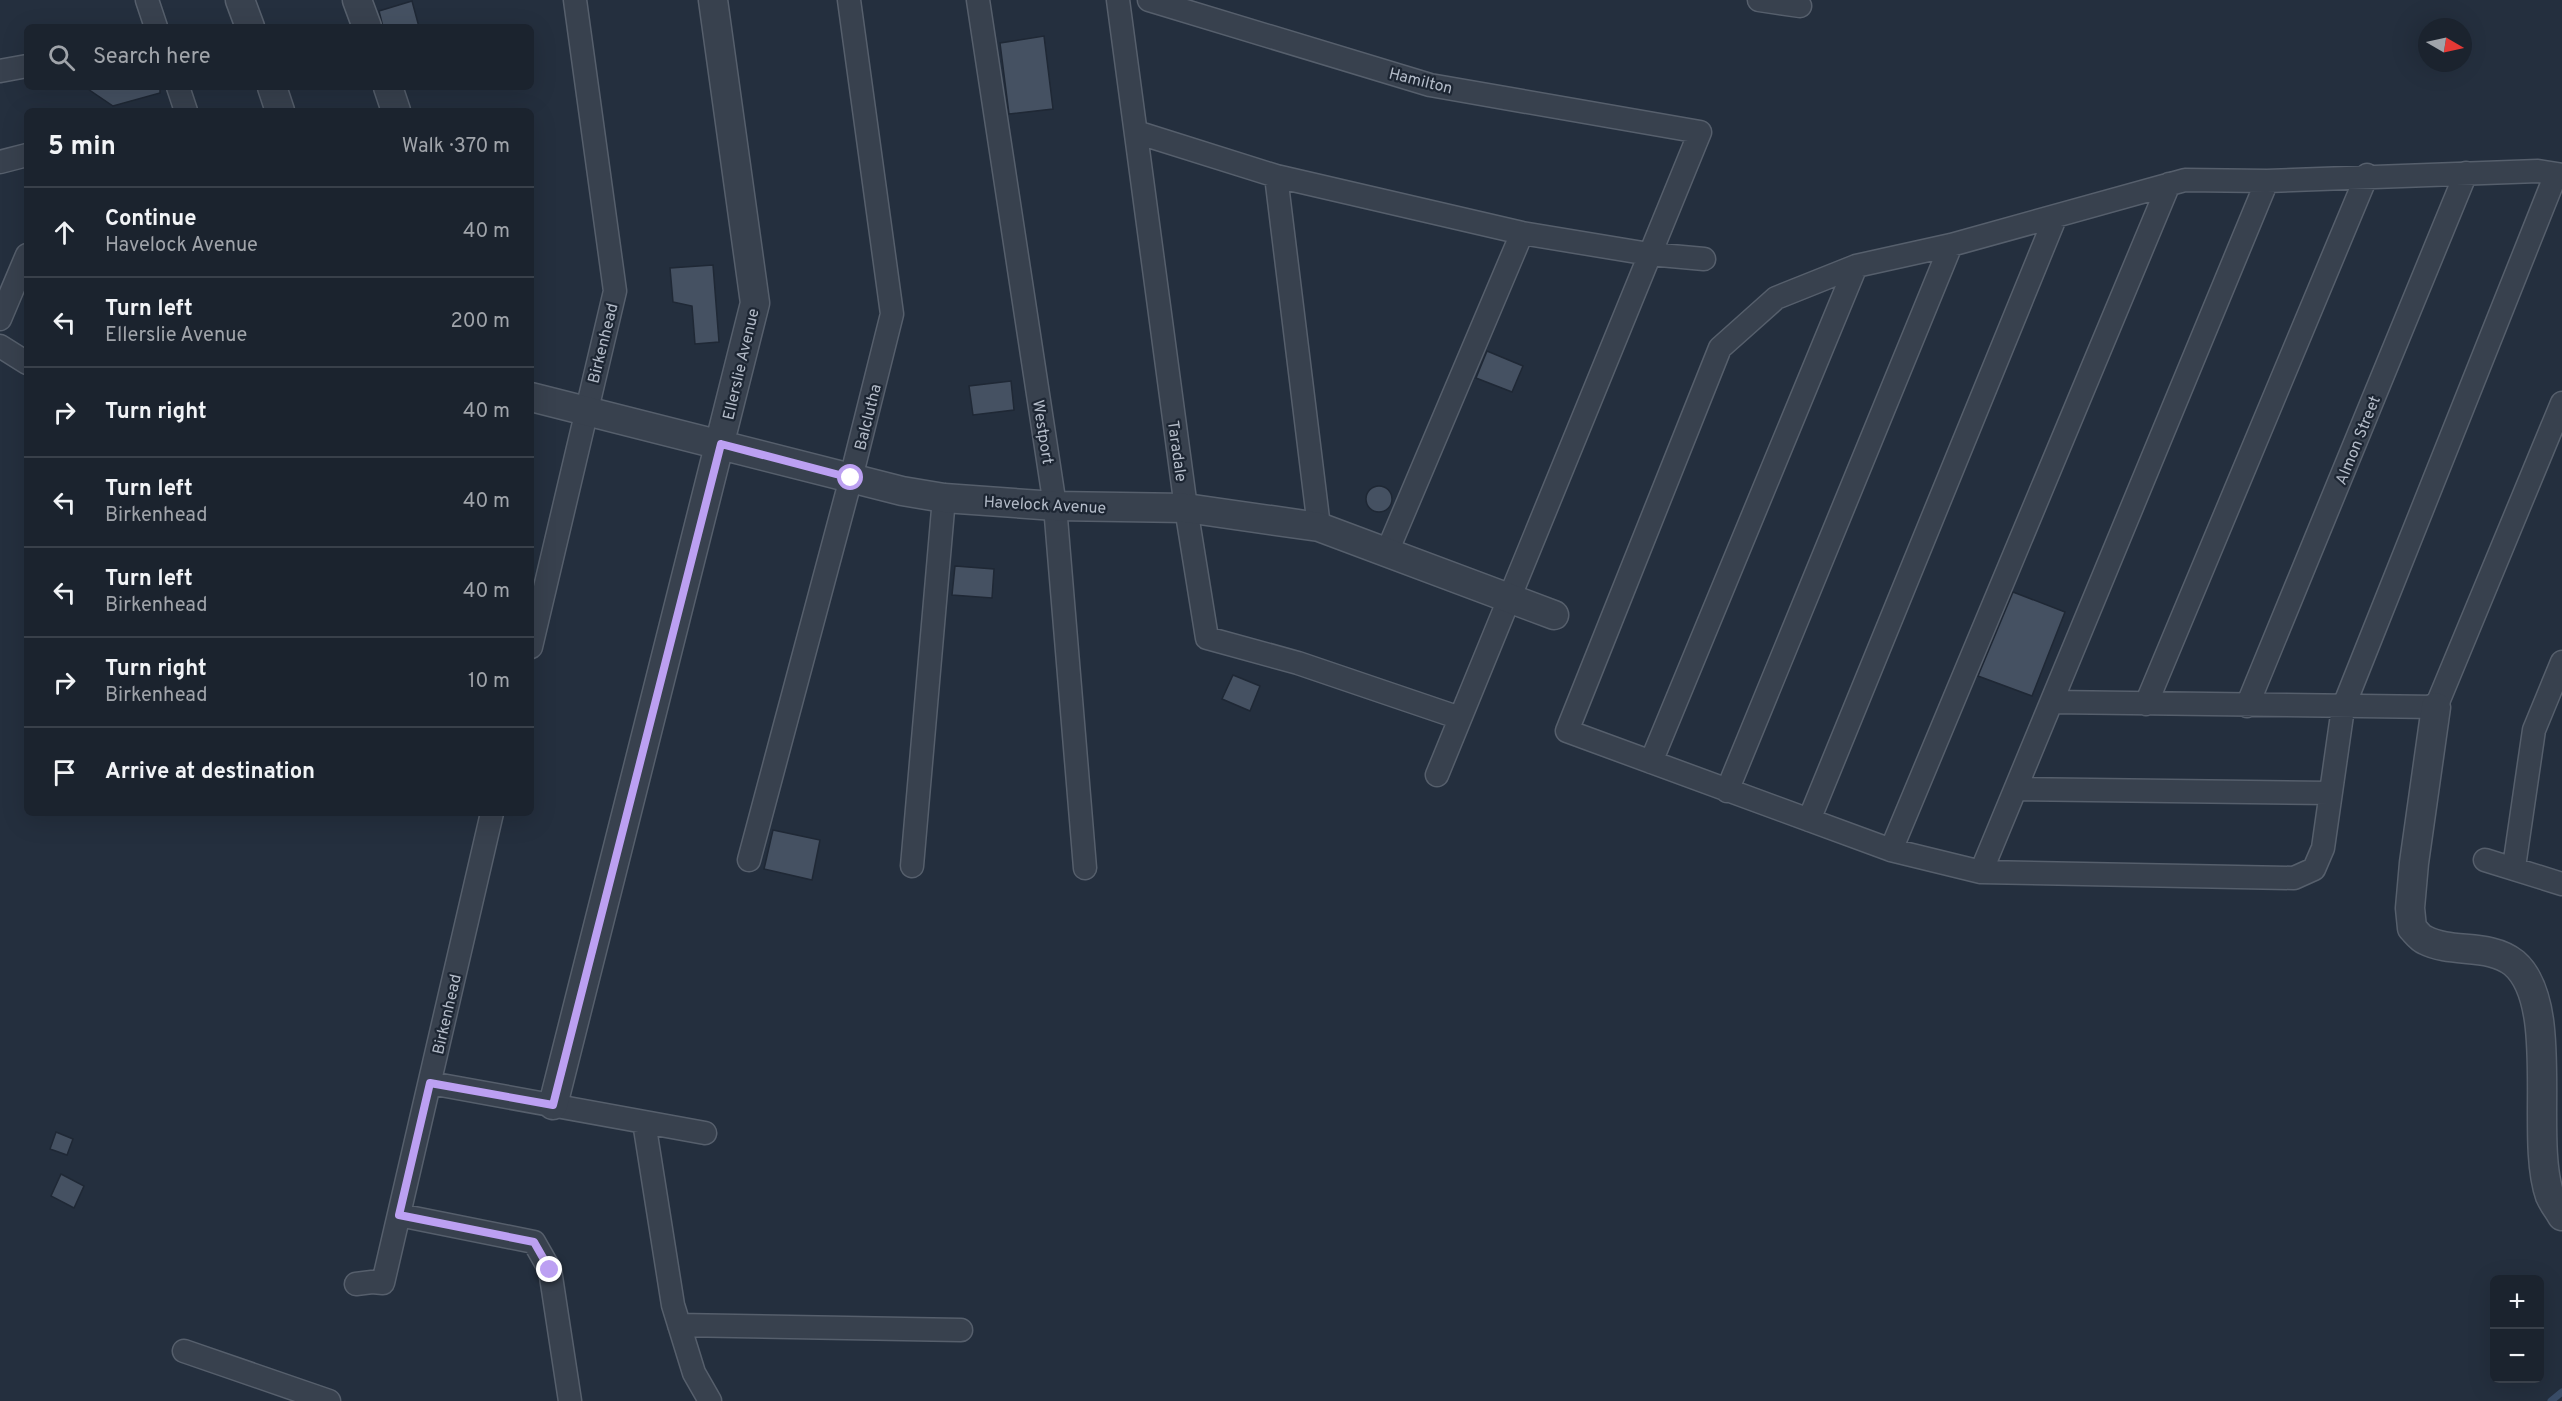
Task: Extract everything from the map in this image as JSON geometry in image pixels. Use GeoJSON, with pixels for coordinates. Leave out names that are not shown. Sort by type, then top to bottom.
{"type":"FeatureCollection","features":[{"type":"Feature","properties":{"kind":"street"},"geometry":{"type":"LineString","coordinates":[[147,0],[155,24]]}},
{"type":"Feature","properties":{"kind":"street"},"geometry":{"type":"LineString","coordinates":[[240,0],[249,24]]}},
{"type":"Feature","properties":{"kind":"street"},"geometry":{"type":"LineString","coordinates":[[357,0],[366,24]]}},
{"type":"Feature","properties":{"kind":"street","name":"Birkenhead"},"geometry":{"type":"LineString","coordinates":[[534,634],[615,291],[575,0]]}},
{"type":"Feature","properties":{"kind":"street","name":"Ellerslie Avenue"},"geometry":{"type":"LineString","coordinates":[[553,1105],[755,303],[713,0]]}},
{"type":"Feature","properties":{"kind":"street","name":"Balclutha"},"geometry":{"type":"LineString","coordinates":[[749,860],[851,478],[892,314],[849,0]]}},
{"type":"Feature","properties":{"kind":"street","name":"Westport"},"geometry":{"type":"LineString","coordinates":[[978,0],[1055,507],[1084,868]]}},
{"type":"Feature","properties":{"kind":"street","name":"Taradale"},"geometry":{"type":"LineString","coordinates":[[1118,0],[1186,508],[1207,638],[1298,663],[1460,718]]}},
{"type":"Feature","properties":{"kind":"street","name":"Hamilton"},"geometry":{"type":"LineString","coordinates":[[1149,0],[1430,85],[1700,132],[1649,254]]}},
{"type":"Feature","properties":{"kind":"street"},"geometry":{"type":"LineString","coordinates":[[1759,0],[1800,6]]}},
{"type":"Feature","properties":{"kind":"street"},"geometry":{"type":"LineString","coordinates":[[0,71],[24,67]]}},
{"type":"Feature","properties":{"kind":"street"},"geometry":{"type":"LineString","coordinates":[[179,90],[185,108]]}},
{"type":"Feature","properties":{"kind":"street"},"geometry":{"type":"LineString","coordinates":[[273,90],[279,108]]}},
{"type":"Feature","properties":{"kind":"street"},"geometry":{"type":"LineString","coordinates":[[389,90],[395,108]]}},
{"type":"Feature","properties":{"kind":"street"},"geometry":{"type":"LineString","coordinates":[[1136,132],[1276,176],[1522,234],[1649,254],[1704,259]]}},
{"type":"Feature","properties":{"kind":"street"},"geometry":{"type":"LineString","coordinates":[[0,162],[24,156]]}},
{"type":"Feature","properties":{"kind":"street"},"geometry":{"type":"LineString","coordinates":[[2538,171],[2559,175],[2343,708],[2329,793],[2323,848],[2314,869],[2294,878],[1981,872],[1891,850],[1567,731],[1720,348],[1776,298],[1856,266],[1951,245],[2055,218],[2186,180],[2267,181],[2367,175],[2538,171]]}},
{"type":"Feature","properties":{"kind":"street","name":"Almon Street"},"geometry":{"type":"LineString","coordinates":[[2247,706],[2466,173]]}},
{"type":"Feature","properties":{"kind":"street"},"geometry":{"type":"LineString","coordinates":[[2146,704],[2367,175]]}},
{"type":"Feature","properties":{"kind":"street"},"geometry":{"type":"LineString","coordinates":[[1276,176],[1319,527]]}},
{"type":"Feature","properties":{"kind":"street"},"geometry":{"type":"LineString","coordinates":[[1981,872],[2267,181]]}},
{"type":"Feature","properties":{"kind":"street"},"geometry":{"type":"LineString","coordinates":[[1891,850],[2169,184]]}},
{"type":"Feature","properties":{"kind":"street"},"geometry":{"type":"LineString","coordinates":[[1809,820],[2055,218]]}},
{"type":"Feature","properties":{"kind":"street"},"geometry":{"type":"LineString","coordinates":[[1387,552],[1522,234]]}},
{"type":"Feature","properties":{"kind":"street"},"geometry":{"type":"LineString","coordinates":[[1727,791],[1951,245]]}},
{"type":"Feature","properties":{"kind":"street"},"geometry":{"type":"LineString","coordinates":[[1437,775],[1649,254]]}},
{"type":"Feature","properties":{"kind":"street"},"geometry":{"type":"LineString","coordinates":[[0,319],[24,262]]}},
{"type":"Feature","properties":{"kind":"street"},"geometry":{"type":"LineString","coordinates":[[1651,762],[1856,266]]}},
{"type":"Feature","properties":{"kind":"street"},"geometry":{"type":"LineString","coordinates":[[0,346],[24,361]]}},
{"type":"Feature","properties":{"kind":"street","name":"Havelock Avenue"},"geometry":{"type":"LineString","coordinates":[[534,398],[902,491],[944,498],[1055,507],[1186,508],[1319,527],[1554,615]]}},
{"type":"Feature","properties":{"kind":"street"},"geometry":{"type":"LineString","coordinates":[[2562,403],[2436,707],[2414,863],[2410,908],[2412,928],[2424,940],[2494,953],[2514,963],[2532,992],[2540,1038],[2545,1169],[2550,1197],[2562,1216]]}},
{"type":"Feature","properties":{"kind":"street"},"geometry":{"type":"LineString","coordinates":[[912,866],[944,498]]}},
{"type":"Feature","properties":{"kind":"street"},"geometry":{"type":"LineString","coordinates":[[2514,867],[2534,730],[2562,662]]}},
{"type":"Feature","properties":{"kind":"street"},"geometry":{"type":"LineString","coordinates":[[2052,702],[2343,708],[2436,707]]}},
{"type":"Feature","properties":{"kind":"street"},"geometry":{"type":"LineString","coordinates":[[2016,789],[2329,793]]}},
{"type":"Feature","properties":{"kind":"street","name":"Birkenhead"},"geometry":{"type":"LineString","coordinates":[[356,1284],[383,1283],[491,816]]}},
{"type":"Feature","properties":{"kind":"street"},"geometry":{"type":"LineString","coordinates":[[2485,860],[2514,867],[2562,884]]}},
{"type":"Feature","properties":{"kind":"street"},"geometry":{"type":"LineString","coordinates":[[430,1083],[705,1133]]}},
{"type":"Feature","properties":{"kind":"street"},"geometry":{"type":"LineString","coordinates":[[644,1122],[673,1305],[694,1373],[710,1401]]}},
{"type":"Feature","properties":{"kind":"street"},"geometry":{"type":"LineString","coordinates":[[399,1215],[534,1242],[550,1270],[570,1401]]}},
{"type":"Feature","properties":{"kind":"street"},"geometry":{"type":"LineString","coordinates":[[679,1325],[961,1330]]}},
{"type":"Feature","properties":{"kind":"street"},"geometry":{"type":"LineString","coordinates":[[184,1352],[329,1401]]}},
{"type":"Feature","properties":{"kind":"building"},"geometry":{"type":"Polygon","coordinates":[[[412,1],[418,24],[382,24],[379,11],[412,1]]]}},
{"type":"Feature","properties":{"kind":"building"},"geometry":{"type":"Polygon","coordinates":[[[1044,36],[1053,109],[1009,114],[1000,43],[1044,36]]]}},
{"type":"Feature","properties":{"kind":"building"},"geometry":{"type":"Polygon","coordinates":[[[89,90],[160,90],[160,93],[113,106],[89,90]]]}},
{"type":"Feature","properties":{"kind":"building"},"geometry":{"type":"Polygon","coordinates":[[[713,265],[719,342],[695,344],[692,306],[673,302],[670,268],[713,265]]]}},
{"type":"Feature","properties":{"kind":"building"},"geometry":{"type":"Polygon","coordinates":[[[1487,351],[1523,366],[1512,392],[1476,378],[1487,351]]]}},
{"type":"Feature","properties":{"kind":"building"},"geometry":{"type":"Polygon","coordinates":[[[1011,381],[1014,410],[973,415],[969,386],[1011,381]]]}},
{"type":"Feature","properties":{"kind":"building"},"geometry":{"type":"Polygon","coordinates":[[[1379,486],[1388,490],[1392,499],[1388,508],[1379,512],[1370,508],[1366,499],[1370,490],[1379,486]]]}},
{"type":"Feature","properties":{"kind":"building"},"geometry":{"type":"Polygon","coordinates":[[[955,566],[994,569],[992,598],[952,595],[955,566]]]}},
{"type":"Feature","properties":{"kind":"building"},"geometry":{"type":"Polygon","coordinates":[[[2013,592],[2065,612],[2032,696],[1978,676],[2013,592]]]}},
{"type":"Feature","properties":{"kind":"building"},"geometry":{"type":"Polygon","coordinates":[[[1233,675],[1260,686],[1250,711],[1222,699],[1233,675]]]}},
{"type":"Feature","properties":{"kind":"building"},"geometry":{"type":"Polygon","coordinates":[[[773,830],[820,840],[812,880],[764,869],[773,830]]]}},
{"type":"Feature","properties":{"kind":"building"},"geometry":{"type":"Polygon","coordinates":[[[56,1132],[73,1139],[67,1155],[50,1149],[56,1132]]]}},
{"type":"Feature","properties":{"kind":"building"},"geometry":{"type":"Polygon","coordinates":[[[61,1174],[84,1186],[74,1208],[51,1196],[61,1174]]]}},
{"type":"Feature","properties":{"kind":"waterway"},"geometry":{"type":"LineString","coordinates":[[2551,1401],[2562,1392]]}},
{"type":"Feature","properties":{"kind":"route"},"geometry":{"type":"LineString","coordinates":[[550,1270],[534,1242],[399,1215],[430,1083],[553,1105],[721,444],[851,478]]}}]}
